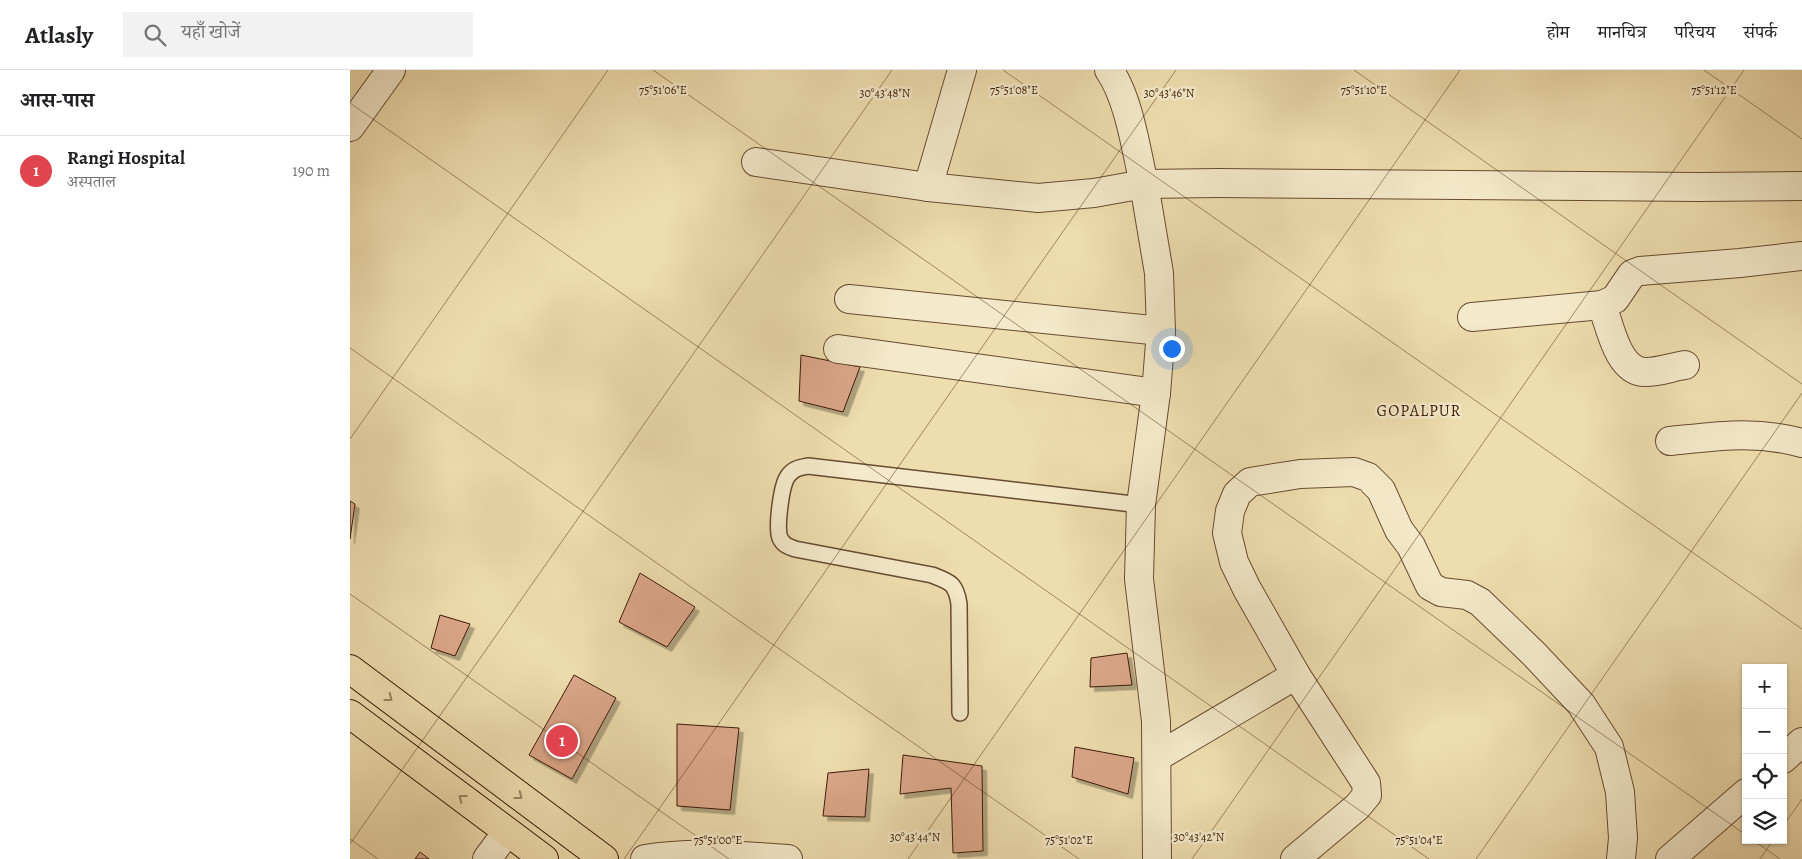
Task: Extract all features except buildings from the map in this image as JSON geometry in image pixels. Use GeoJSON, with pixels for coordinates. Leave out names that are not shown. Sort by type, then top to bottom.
{"type":"FeatureCollection","features":[{"type":"Feature","properties":{"kind":"main road"},"geometry":{"type":"LineString","coordinates":[[350,669],[604,859]]}},
{"type":"Feature","properties":{"kind":"main road"},"geometry":{"type":"LineString","coordinates":[[350,714],[544,859]]}},
{"type":"Feature","properties":{"kind":"street"},"geometry":{"type":"LineString","coordinates":[[350,127],[391,70]]}},
{"type":"Feature","properties":{"kind":"street"},"geometry":{"type":"LineString","coordinates":[[928,187],[962,70]]}},
{"type":"Feature","properties":{"kind":"street"},"geometry":{"type":"LineString","coordinates":[[1109,70],[1116,80],[1126,109],[1144,184],[1159,273],[1161,331],[1156,393],[1141,505],[1139,579],[1156,721],[1157,859]]}},
{"type":"Feature","properties":{"kind":"street"},"geometry":{"type":"LineString","coordinates":[[756,162],[928,187],[1038,198],[1094,193],[1144,184],[1802,186]]}},
{"type":"Feature","properties":{"kind":"street"},"geometry":{"type":"LineString","coordinates":[[1472,317],[1602,305],[1615,299],[1632,274],[1640,271],[1802,256]]}},
{"type":"Feature","properties":{"kind":"street"},"geometry":{"type":"LineString","coordinates":[[849,299],[1161,331]]}},
{"type":"Feature","properties":{"kind":"street"},"geometry":{"type":"LineString","coordinates":[[1602,305],[1622,359],[1629,367],[1637,371],[1647,372],[1685,365]]}},
{"type":"Feature","properties":{"kind":"street"},"geometry":{"type":"LineString","coordinates":[[838,349],[1156,393]]}},
{"type":"Feature","properties":{"kind":"street"},"geometry":{"type":"LineString","coordinates":[[1670,441],[1734,434],[1766,435],[1802,443]]}},
{"type":"Feature","properties":{"kind":"street"},"geometry":{"type":"LineString","coordinates":[[1295,859],[1357,807],[1367,795],[1366,783],[1296,675],[1247,589],[1234,562],[1227,533],[1230,510],[1236,494],[1250,482],[1300,474],[1354,472],[1368,477],[1381,490],[1399,530],[1411,546],[1430,586],[1440,592],[1467,595],[1480,602],[1582,704],[1609,747],[1620,792],[1623,838],[1621,859]]}},
{"type":"Feature","properties":{"kind":"street"},"geometry":{"type":"LineString","coordinates":[[1157,756],[1296,675]]}},
{"type":"Feature","properties":{"kind":"street"},"geometry":{"type":"LineString","coordinates":[[1787,755],[1802,742]]}},
{"type":"Feature","properties":{"kind":"street"},"geometry":{"type":"LineString","coordinates":[[1670,859],[1742,796]]}},
{"type":"Feature","properties":{"kind":"street"},"geometry":{"type":"LineString","coordinates":[[487,859],[507,832]]}},
{"type":"Feature","properties":{"kind":"street"},"geometry":{"type":"LineString","coordinates":[[645,859],[662,856],[710,854],[788,859]]}},
{"type":"Feature","properties":{"kind":"lane"},"geometry":{"type":"LineString","coordinates":[[960,713],[959,604],[957,591],[948,581],[932,575],[786,546],[780,540],[778,530],[786,477],[796,468],[808,466],[1141,505]]}},
{"type":"Feature","properties":{"kind":"place","name":"Rangi Hospital"},"geometry":{"type":"Point","coordinates":[562,741]}},
{"type":"Feature","properties":{"kind":"district","name":"GOPALPUR"},"geometry":{"type":"Point","coordinates":[1419,411]}}]}
